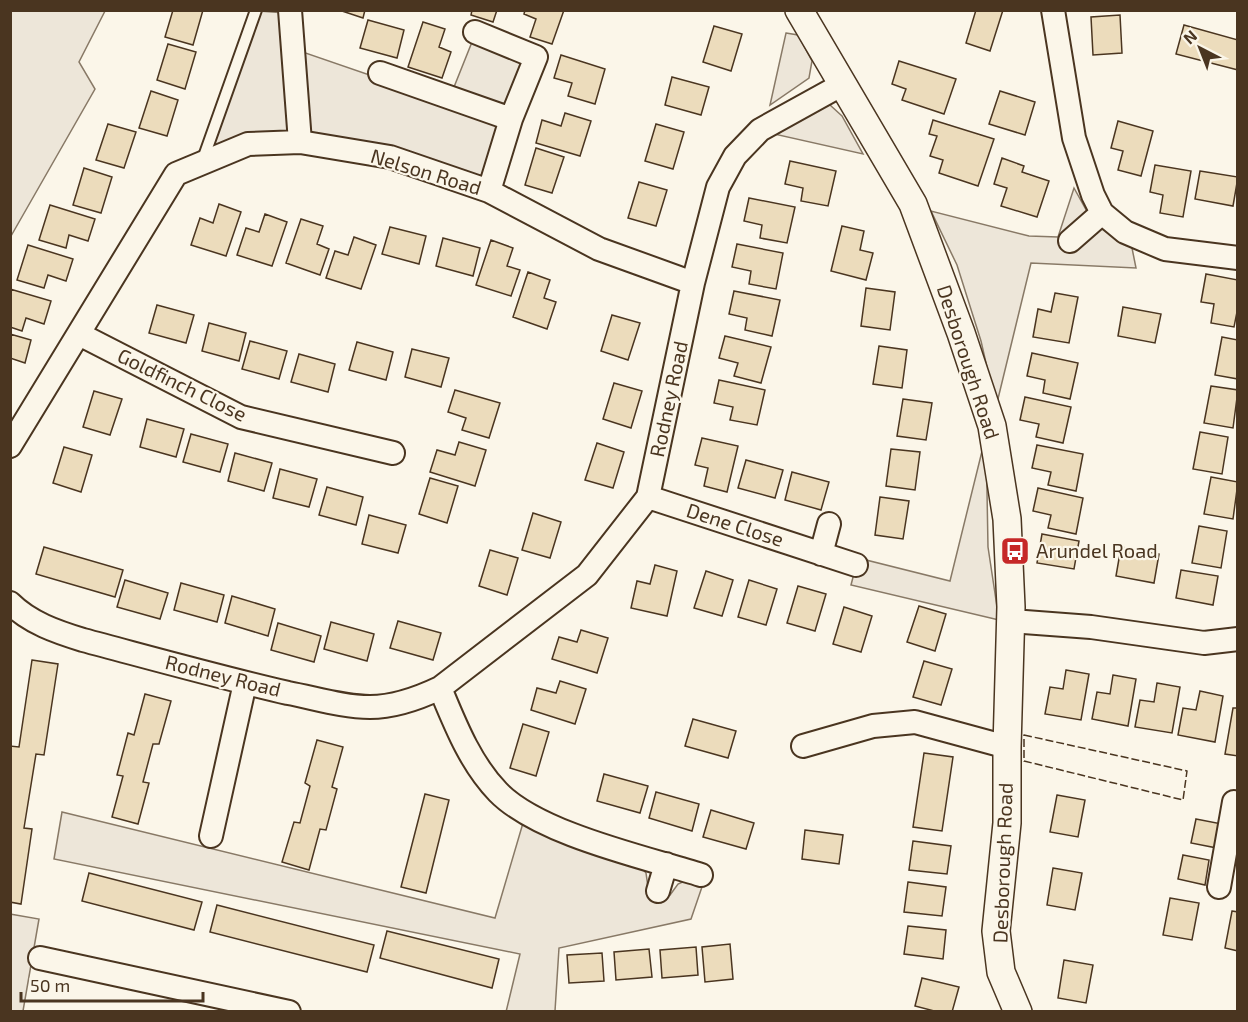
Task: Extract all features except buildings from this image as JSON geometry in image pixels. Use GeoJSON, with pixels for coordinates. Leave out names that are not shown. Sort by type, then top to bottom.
{"type":"FeatureCollection","features":[{"type":"Feature","properties":{"kind":"street"},"geometry":{"type":"LineString","coordinates":[[290,10],[300,142]]}},
{"type":"Feature","properties":{"kind":"street","name":"Desborough Road"},"geometry":{"type":"LineString","coordinates":[[800,10],[913,204],[961,333],[992,426],[1007,519],[1011,621],[1007,823],[996,931],[1001,972],[1018,1011]]}},
{"type":"Feature","properties":{"kind":"street"},"geometry":{"type":"LineString","coordinates":[[1053,10],[1074,138],[1093,195],[1102,213],[1125,232],[1165,249],[1238,258]]}},
{"type":"Feature","properties":{"kind":"street"},"geometry":{"type":"LineString","coordinates":[[475,32],[536,57],[511,119],[489,190]]}},
{"type":"Feature","properties":{"kind":"street"},"geometry":{"type":"LineString","coordinates":[[380,73],[511,119]]}},
{"type":"Feature","properties":{"kind":"street","name":"Rodney Road"},"geometry":{"type":"LineString","coordinates":[[11,605],[31,619],[57,632],[245,683],[349,706],[372,707],[419,698],[440,688],[587,575],[648,497],[693,283],[718,187],[735,156],[760,130],[843,84]]}},
{"type":"Feature","properties":{"kind":"street","name":"Nelson Road"},"geometry":{"type":"LineString","coordinates":[[10,446],[176,174],[248,144],[300,142],[390,157],[489,190],[598,249],[693,283]]}},
{"type":"Feature","properties":{"kind":"street"},"geometry":{"type":"LineString","coordinates":[[1070,241],[1102,213]]}},
{"type":"Feature","properties":{"kind":"street","name":"Goldfinch Close"},"geometry":{"type":"LineString","coordinates":[[79,334],[241,417],[393,453]]}},
{"type":"Feature","properties":{"kind":"street","name":"Dene Close"},"geometry":{"type":"LineString","coordinates":[[648,497],[856,565]]}},
{"type":"Feature","properties":{"kind":"street"},"geometry":{"type":"LineString","coordinates":[[821,554],[829,524]]}},
{"type":"Feature","properties":{"kind":"street"},"geometry":{"type":"LineString","coordinates":[[1011,621],[1090,627],[1204,643],[1238,639]]}},
{"type":"Feature","properties":{"kind":"street"},"geometry":{"type":"LineString","coordinates":[[211,836],[245,683]]}},
{"type":"Feature","properties":{"kind":"street"},"geometry":{"type":"LineString","coordinates":[[440,688],[459,735],[474,759],[500,793],[532,817],[579,836],[701,875]]}},
{"type":"Feature","properties":{"kind":"street"},"geometry":{"type":"LineString","coordinates":[[803,746],[873,726],[915,722],[1007,747]]}},
{"type":"Feature","properties":{"kind":"street"},"geometry":{"type":"LineString","coordinates":[[1219,886],[1234,802],[1238,803]]}},
{"type":"Feature","properties":{"kind":"street"},"geometry":{"type":"LineString","coordinates":[[658,891],[666,864]]}},
{"type":"Feature","properties":{"kind":"street"},"geometry":{"type":"LineString","coordinates":[[40,958],[289,1011]]}},
{"type":"Feature","properties":{"kind":"lane"},"geometry":{"type":"LineString","coordinates":[[202,162],[256,10]]}},
{"type":"Feature","properties":{"kind":"shaded area"},"geometry":{"type":"Polygon","coordinates":[[[11,10],[105,11],[79,62],[95,89],[11,236],[11,10]]]}},
{"type":"Feature","properties":{"kind":"shaded area"},"geometry":{"type":"Polygon","coordinates":[[[259,11],[286,13],[294,139],[209,155],[259,11]]]}},
{"type":"Feature","properties":{"kind":"shaded area"},"geometry":{"type":"Polygon","coordinates":[[[786,33],[798,35],[812,61],[809,78],[770,105],[786,33]]]}},
{"type":"Feature","properties":{"kind":"shaded area"},"geometry":{"type":"Polygon","coordinates":[[[474,37],[532,59],[486,184],[308,136],[297,50],[448,102],[474,37]]]}},
{"type":"Feature","properties":{"kind":"shaded area"},"geometry":{"type":"Polygon","coordinates":[[[830,105],[842,116],[863,154],[774,134],[813,107],[830,105]]]}},
{"type":"Feature","properties":{"kind":"shaded area"},"geometry":{"type":"Polygon","coordinates":[[[1074,188],[1089,215],[1132,248],[1136,268],[1031,263],[996,407],[981,341],[957,265],[931,211],[1029,236],[1058,237],[1074,188]]]}},
{"type":"Feature","properties":{"kind":"shaded area"},"geometry":{"type":"Polygon","coordinates":[[[986,435],[988,547],[999,620],[851,585],[858,558],[950,581],[986,435]]]}},
{"type":"Feature","properties":{"kind":"shaded area"},"geometry":{"type":"Polygon","coordinates":[[[62,812],[495,918],[523,823],[638,863],[646,873],[648,887],[670,895],[678,884],[689,879],[703,884],[691,919],[559,948],[555,1011],[506,1012],[520,954],[54,859],[62,812]]]}},
{"type":"Feature","properties":{"kind":"shaded area"},"geometry":{"type":"Polygon","coordinates":[[[10,914],[39,919],[23,1011],[11,1011],[10,914]]]}},
{"type":"Feature","properties":{"kind":"fence"},"geometry":{"type":"LineString","coordinates":[[1024,735],[1187,771],[1183,800],[1024,761],[1024,735]]}},
{"type":"Feature","properties":{"kind":"place","name":"Arundel Road"},"geometry":{"type":"Point","coordinates":[1015,551]}}]}
